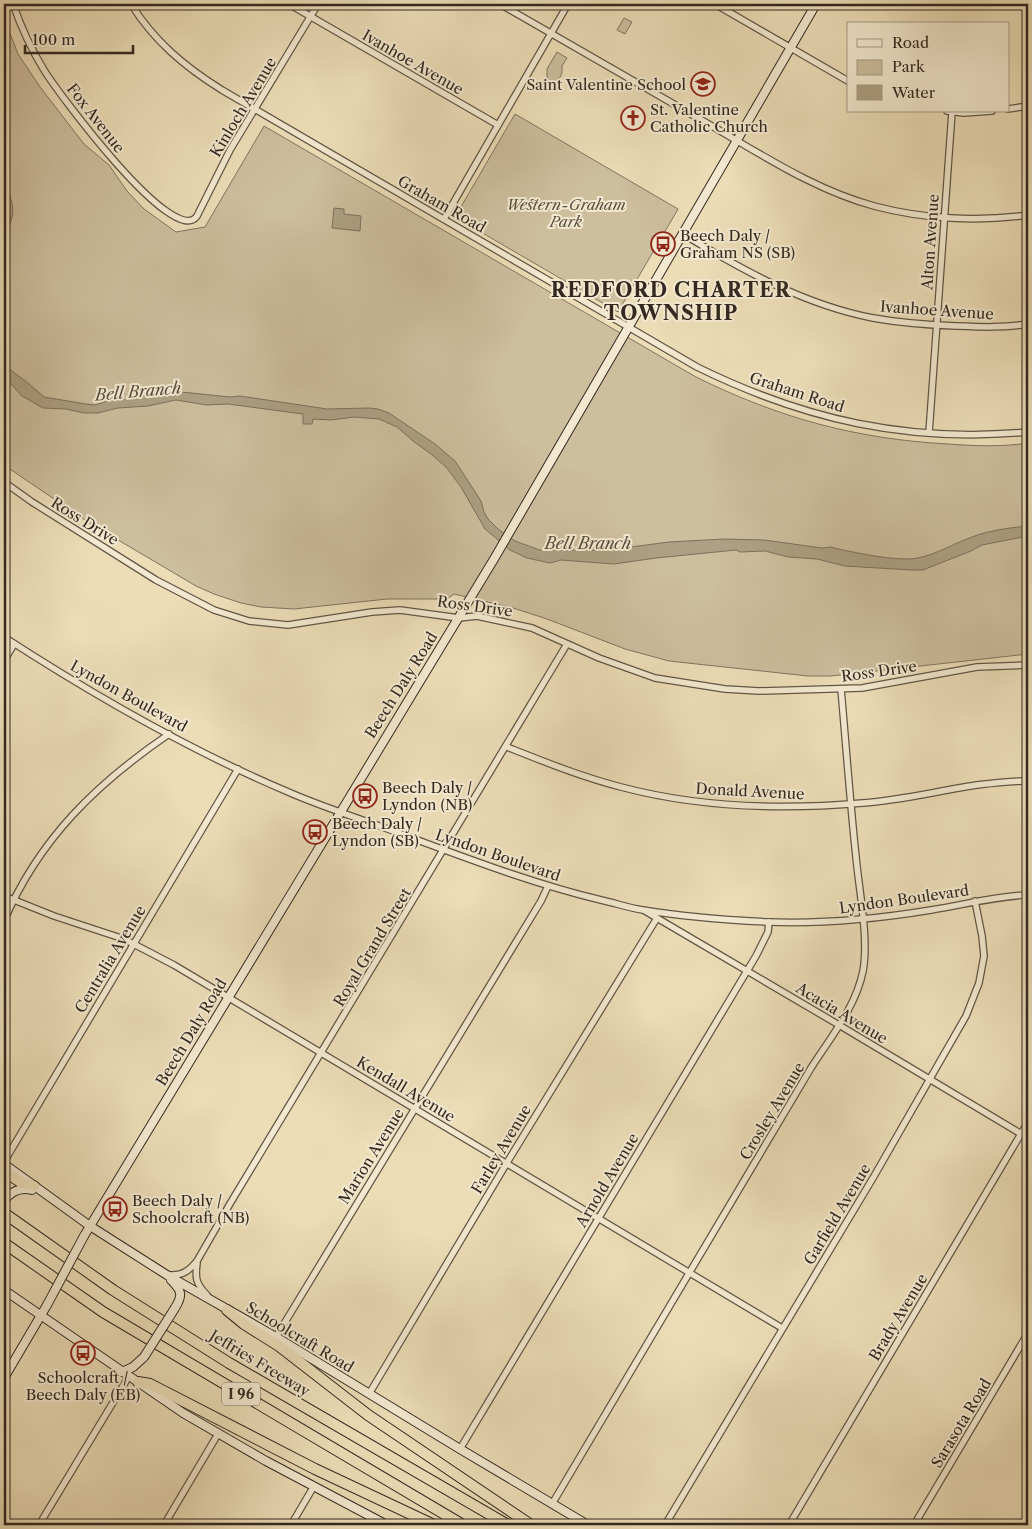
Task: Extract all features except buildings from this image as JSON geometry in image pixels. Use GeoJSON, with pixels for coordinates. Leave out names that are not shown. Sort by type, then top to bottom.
{"type":"FeatureCollection","features":[{"type":"Feature","properties":{"kind":"highway"},"geometry":{"type":"LineString","coordinates":[[4,1171],[22,1184],[34,1186]]}},
{"type":"Feature","properties":{"kind":"highway","name":"Jeffries Freeway"},"geometry":{"type":"LineString","coordinates":[[4,1213],[113,1290],[229,1363],[508,1525]]}},
{"type":"Feature","properties":{"kind":"highway","name":"I 96"},"geometry":{"type":"LineString","coordinates":[[4,1243],[103,1312],[463,1525]]}},
{"type":"Feature","properties":{"kind":"highway"},"geometry":{"type":"LineString","coordinates":[[227,1310],[244,1324],[279,1346],[368,1415],[531,1525]]}},
{"type":"Feature","properties":{"kind":"highway"},"geometry":{"type":"LineString","coordinates":[[129,1377],[150,1384],[307,1465],[434,1525]]}},
{"type":"Feature","properties":{"kind":"main road","name":"Beech Daly Road"},"geometry":{"type":"LineString","coordinates":[[4,1378],[41,1316],[84,1236],[494,559],[816,4]]}},
{"type":"Feature","properties":{"kind":"main road","name":"Schoolcraft Road"},"geometry":{"type":"LineString","coordinates":[[4,1163],[90,1226],[167,1275],[276,1336],[581,1523],[588,1525]]}},
{"type":"Feature","properties":{"kind":"main road"},"geometry":{"type":"LineString","coordinates":[[5,1199],[17,1190],[25,1188],[44,1193]]}},
{"type":"Feature","properties":{"kind":"main road"},"geometry":{"type":"LineString","coordinates":[[129,1377],[133,1366],[144,1357],[181,1294],[180,1290],[167,1275]]}},
{"type":"Feature","properties":{"kind":"main road"},"geometry":{"type":"LineString","coordinates":[[4,1290],[183,1413],[218,1434],[387,1525]]}},
{"type":"Feature","properties":{"kind":"street","name":"Fox Avenue"},"geometry":{"type":"LineString","coordinates":[[13,4],[31,48],[50,80],[116,164],[159,206],[181,220],[189,222]]}},
{"type":"Feature","properties":{"kind":"street","name":"Graham Road"},"geometry":{"type":"LineString","coordinates":[[131,4],[148,28],[175,57],[208,82],[697,367],[745,390],[814,414],[891,430],[962,436],[1028,432]]}},
{"type":"Feature","properties":{"kind":"street","name":"Ivanhoe Avenue"},"geometry":{"type":"LineString","coordinates":[[289,4],[498,125]]}},
{"type":"Feature","properties":{"kind":"street","name":"Kinloch Avenue"},"geometry":{"type":"LineString","coordinates":[[189,222],[197,216],[230,150],[256,110],[318,4]]}},
{"type":"Feature","properties":{"kind":"street"},"geometry":{"type":"LineString","coordinates":[[500,4],[738,141],[809,180],[852,199],[896,211],[945,217],[991,218],[1028,214]]}},
{"type":"Feature","properties":{"kind":"street"},"geometry":{"type":"LineString","coordinates":[[444,219],[568,4]]}},
{"type":"Feature","properties":{"kind":"street"},"geometry":{"type":"LineString","coordinates":[[715,4],[847,80]]}},
{"type":"Feature","properties":{"kind":"street"},"geometry":{"type":"LineString","coordinates":[[971,4],[976,4]]}},
{"type":"Feature","properties":{"kind":"street"},"geometry":{"type":"LineString","coordinates":[[1010,110],[1028,106]]}},
{"type":"Feature","properties":{"kind":"street","name":"Alton Avenue"},"geometry":{"type":"LineString","coordinates":[[929,434],[952,112]]}},
{"type":"Feature","properties":{"kind":"street","name":"Ivanhoe Avenue"},"geometry":{"type":"LineString","coordinates":[[683,234],[763,279],[825,304],[873,318],[937,325],[1000,327],[1028,324]]}},
{"type":"Feature","properties":{"kind":"street","name":"Ross Drive"},"geometry":{"type":"LineString","coordinates":[[4,482],[32,502],[156,580],[202,605],[235,618],[263,624],[288,625],[372,612],[400,610],[459,618],[476,616],[532,628],[599,658],[656,678],[760,691],[884,686],[977,667],[1028,665]]}},
{"type":"Feature","properties":{"kind":"street","name":"Lyndon Boulevard"},"geometry":{"type":"LineString","coordinates":[[4,637],[93,692],[168,734],[290,793],[548,886],[642,910],[700,918],[770,922],[828,922],[862,920],[936,910],[975,901],[1028,895]]}},
{"type":"Feature","properties":{"kind":"street"},"geometry":{"type":"LineString","coordinates":[[4,660],[14,644]]}},
{"type":"Feature","properties":{"kind":"street","name":"Royal Grand Street"},"geometry":{"type":"LineString","coordinates":[[167,1275],[176,1276],[185,1273],[197,1261],[507,747],[567,644]]}},
{"type":"Feature","properties":{"kind":"street","name":"Crosley Avenue"},"geometry":{"type":"LineString","coordinates":[[552,1504],[854,998],[863,972],[865,944],[841,689]]}},
{"type":"Feature","properties":{"kind":"street"},"geometry":{"type":"LineString","coordinates":[[4,921],[13,900],[43,851],[78,808],[122,767],[168,734]]}},
{"type":"Feature","properties":{"kind":"street","name":"Donald Avenue"},"geometry":{"type":"LineString","coordinates":[[507,747],[576,774],[620,787],[664,796],[750,806],[802,807],[851,804],[910,797],[992,783],[1028,781]]}},
{"type":"Feature","properties":{"kind":"street","name":"Centralia Avenue"},"geometry":{"type":"LineString","coordinates":[[4,1163],[238,769]]}},
{"type":"Feature","properties":{"kind":"street","name":"Marion Avenue"},"geometry":{"type":"LineString","coordinates":[[276,1336],[415,1109],[548,886]]}},
{"type":"Feature","properties":{"kind":"street","name":"Kendall Avenue"},"geometry":{"type":"LineString","coordinates":[[4,896],[134,944],[174,965],[782,1328]]}},
{"type":"Feature","properties":{"kind":"street","name":"Garfield Avenue"},"geometry":{"type":"LineString","coordinates":[[665,1525],[930,1080],[966,1016],[979,982],[983,964],[984,947],[975,901]]}},
{"type":"Feature","properties":{"kind":"street","name":"Acacia Avenue"},"geometry":{"type":"LineString","coordinates":[[642,910],[1028,1138]]}},
{"type":"Feature","properties":{"kind":"street","name":"Farley Avenue"},"geometry":{"type":"LineString","coordinates":[[369,1394],[507,1163],[657,918]]}},
{"type":"Feature","properties":{"kind":"street","name":"Arnold Avenue"},"geometry":{"type":"LineString","coordinates":[[460,1449],[747,972],[762,946],[770,922]]}},
{"type":"Feature","properties":{"kind":"street","name":"Brady Avenue"},"geometry":{"type":"LineString","coordinates":[[789,1525],[1028,1122]]}},
{"type":"Feature","properties":{"kind":"street"},"geometry":{"type":"LineString","coordinates":[[197,1261],[195,1277],[202,1290],[212,1300]]}},
{"type":"Feature","properties":{"kind":"street","name":"Sarasota Road"},"geometry":{"type":"LineString","coordinates":[[914,1525],[1028,1333]]}},
{"type":"Feature","properties":{"kind":"street"},"geometry":{"type":"LineString","coordinates":[[39,1525],[129,1377]]}},
{"type":"Feature","properties":{"kind":"street"},"geometry":{"type":"LineString","coordinates":[[164,1525],[218,1434]]}},
{"type":"Feature","properties":{"kind":"street"},"geometry":{"type":"LineString","coordinates":[[290,1525],[314,1486]]}},
{"type":"Feature","properties":{"kind":"green space"},"geometry":{"type":"Polygon","coordinates":[[[4,18],[18,54],[40,87],[84,144],[109,165],[127,191],[144,209],[176,232],[205,227],[264,126],[696,377],[757,404],[819,424],[881,437],[968,445],[998,446],[1028,443],[1028,654],[831,676],[808,676],[669,661],[625,649],[513,608],[454,594],[447,599],[387,599],[294,609],[261,607],[241,603],[196,586],[91,524],[4,465],[4,18]]]}},
{"type":"Feature","properties":{"kind":"green space"},"geometry":{"type":"Polygon","coordinates":[[[624,18],[632,22],[625,34],[617,30],[624,18]]]}},
{"type":"Feature","properties":{"kind":"green space"},"geometry":{"type":"Polygon","coordinates":[[[557,52],[567,58],[562,66],[562,73],[554,89],[547,85],[547,69],[557,52]]]}},
{"type":"Feature","properties":{"kind":"green space","name":"Western-Graham Park"},"geometry":{"type":"Polygon","coordinates":[[[515,114],[678,209],[618,312],[455,217],[515,114]]]}},
{"type":"Feature","properties":{"kind":"water"},"geometry":{"type":"Polygon","coordinates":[[[4,180],[13,207],[13,213],[9,227],[4,234],[4,180]]]}},
{"type":"Feature","properties":{"kind":"water"},"geometry":{"type":"Polygon","coordinates":[[[334,208],[344,209],[344,214],[361,216],[360,231],[332,228],[334,208]]]}},
{"type":"Feature","properties":{"kind":"water","name":"Bell Branch"},"geometry":{"type":"Polygon","coordinates":[[[4,365],[44,397],[86,404],[95,405],[120,397],[172,391],[230,397],[240,396],[327,409],[378,409],[389,413],[435,444],[455,461],[481,501],[488,519],[498,529],[515,541],[540,550],[608,550],[669,542],[724,539],[764,540],[822,548],[830,547],[874,556],[909,559],[932,554],[972,537],[993,531],[1028,526],[1028,536],[982,545],[923,570],[845,566],[817,559],[788,557],[765,551],[740,552],[736,550],[614,564],[561,560],[550,563],[527,558],[510,550],[485,529],[461,487],[446,467],[397,427],[379,419],[354,417],[331,420],[313,419],[312,424],[303,424],[303,414],[228,404],[207,405],[176,400],[148,406],[118,408],[98,413],[43,408],[22,396],[4,376],[4,365]]]}},
{"type":"Feature","properties":{"kind":"place","name":"Saint Valentine School"},"geometry":{"type":"Point","coordinates":[703,84]}},
{"type":"Feature","properties":{"kind":"place","name":"St. Valentine Catholic Church"},"geometry":{"type":"Point","coordinates":[633,118]}},
{"type":"Feature","properties":{"kind":"place","name":"Beech Daly / Graham NS (SB)"},"geometry":{"type":"Point","coordinates":[663,244]}},
{"type":"Feature","properties":{"kind":"place","name":"Beech Daly / Lyndon (NB)"},"geometry":{"type":"Point","coordinates":[365,796]}},
{"type":"Feature","properties":{"kind":"place","name":"Beech Daly / Lyndon (SB)"},"geometry":{"type":"Point","coordinates":[315,832]}},
{"type":"Feature","properties":{"kind":"place","name":"Beech Daly / Schoolcraft (NB)"},"geometry":{"type":"Point","coordinates":[115,1209]}},
{"type":"Feature","properties":{"kind":"place","name":"Schoolcraft / Beech Daly (EB)"},"geometry":{"type":"Point","coordinates":[83,1353]}},
{"type":"Feature","properties":{"kind":"district","name":"REDFORD CHARTER TOWNSHIP"},"geometry":{"type":"Point","coordinates":[671,302]}}]}
